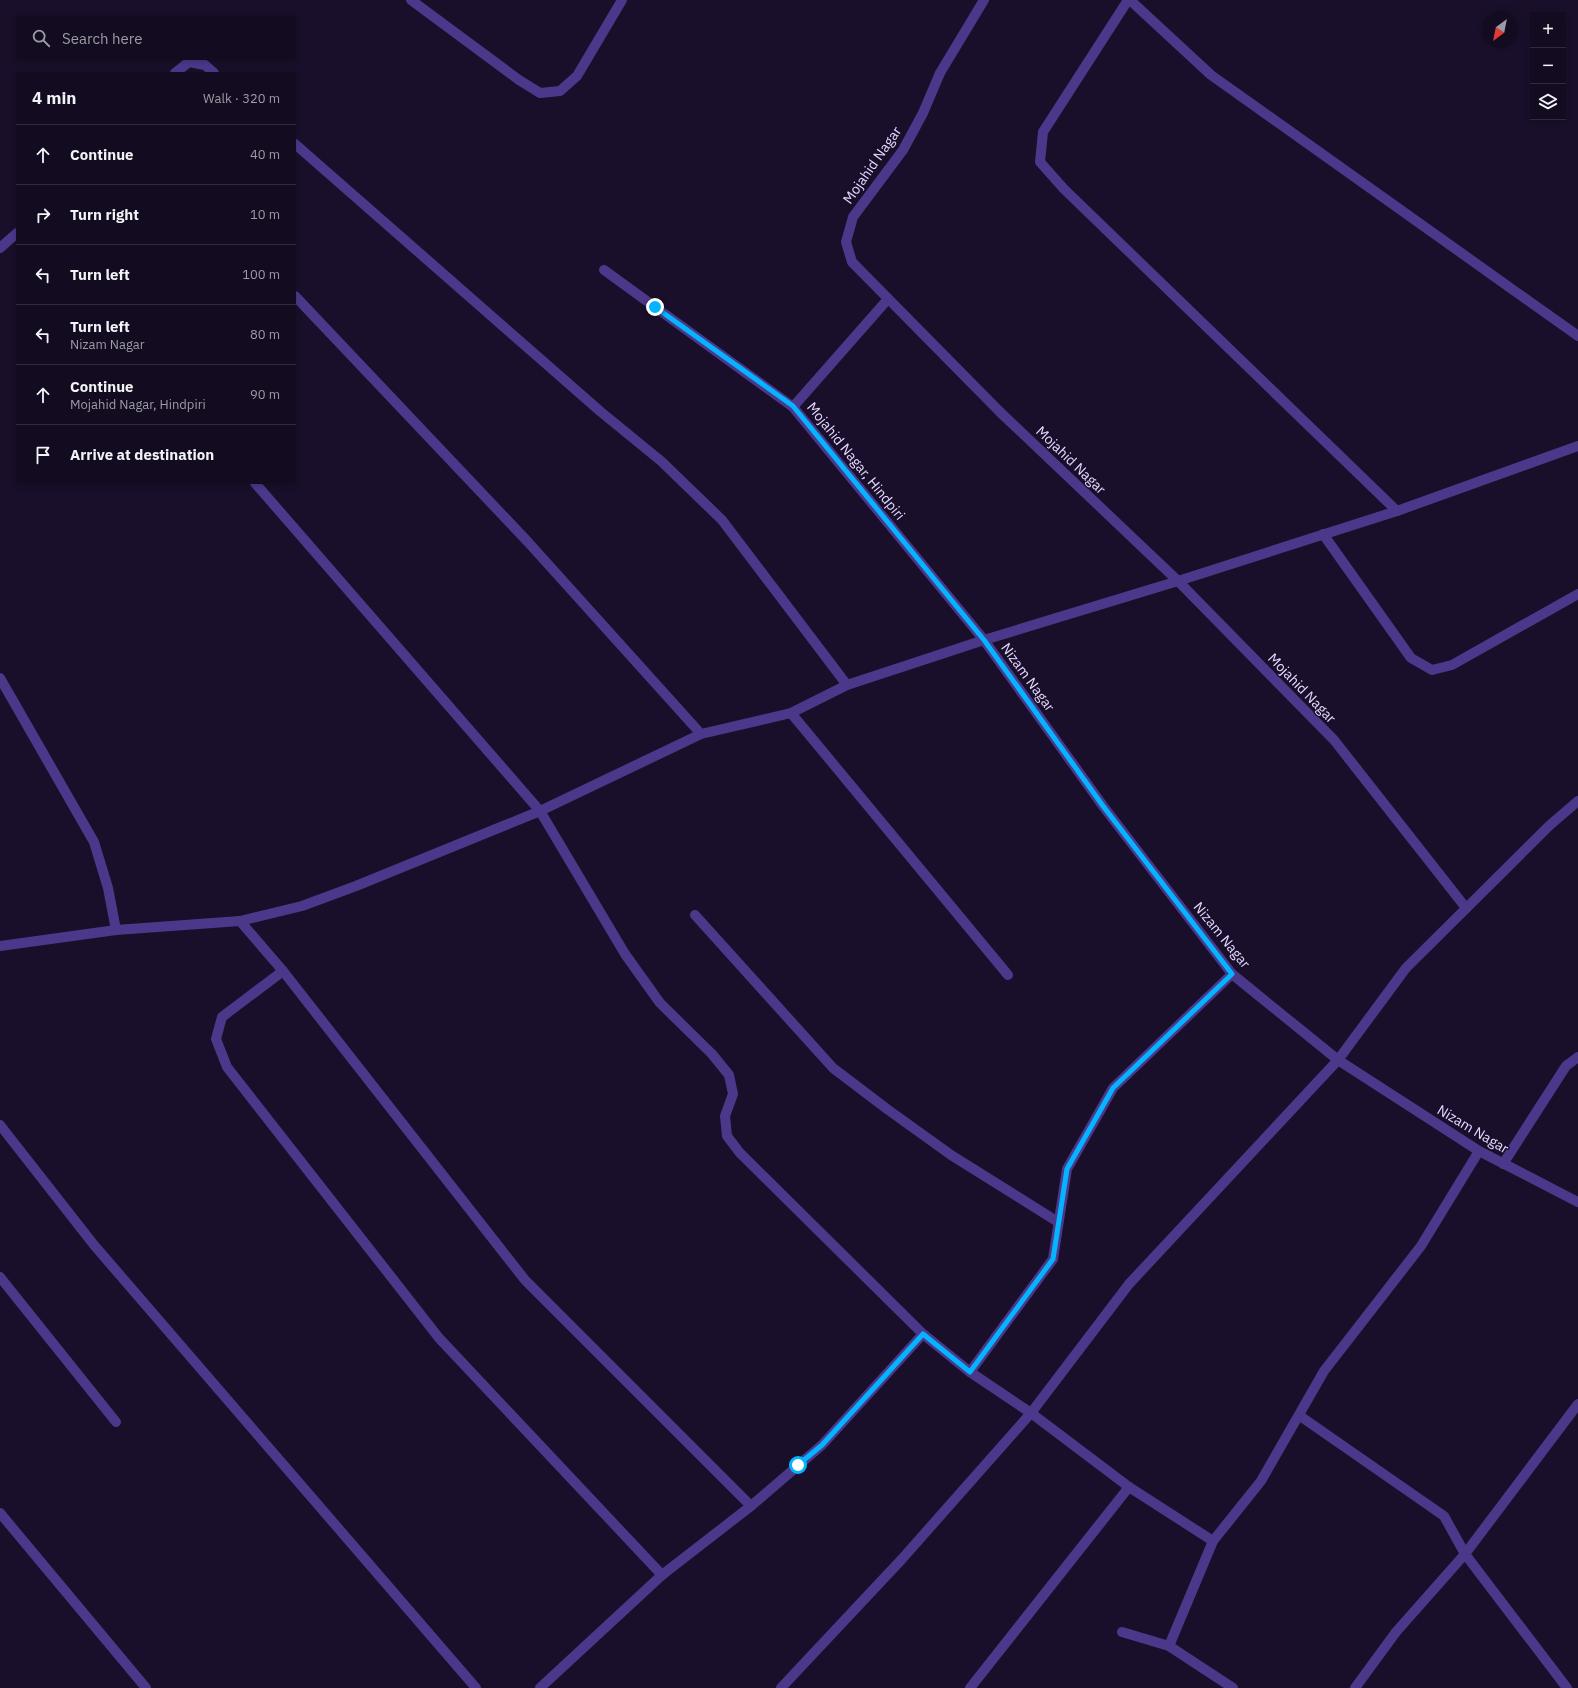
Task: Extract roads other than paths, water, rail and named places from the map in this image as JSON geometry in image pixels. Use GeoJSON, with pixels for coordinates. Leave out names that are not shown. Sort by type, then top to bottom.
{"type":"FeatureCollection","features":[{"type":"Feature","properties":{"kind":"street"},"geometry":{"type":"LineString","coordinates":[[411,0],[519,80],[540,93],[560,91],[577,76],[622,0]]}},
{"type":"Feature","properties":{"kind":"street","name":"Mojahid Nagar"},"geometry":{"type":"LineString","coordinates":[[984,0],[940,72],[923,113],[903,150],[853,217],[846,242],[852,262],[1000,412],[1178,581],[1334,740],[1466,908]]}},
{"type":"Feature","properties":{"kind":"street"},"geometry":{"type":"LineString","coordinates":[[1397,511],[1064,189],[1040,162],[1044,132],[1129,0],[1211,75],[1578,336]]}},
{"type":"Feature","properties":{"kind":"street"},"geometry":{"type":"LineString","coordinates":[[176,72],[189,62],[205,65],[213,72]]}},
{"type":"Feature","properties":{"kind":"street"},"geometry":{"type":"LineString","coordinates":[[296,145],[601,412],[661,460],[722,520],[847,685]]}},
{"type":"Feature","properties":{"kind":"street"},"geometry":{"type":"LineString","coordinates":[[0,248],[16,234]]}},
{"type":"Feature","properties":{"kind":"street","name":"Mojahid Nagar, Hindpiri"},"geometry":{"type":"LineString","coordinates":[[604,270],[793,406],[984,640]]}},
{"type":"Feature","properties":{"kind":"street"},"geometry":{"type":"LineString","coordinates":[[296,297],[528,542],[701,734]]}},
{"type":"Feature","properties":{"kind":"street"},"geometry":{"type":"LineString","coordinates":[[793,406],[888,299]]}},
{"type":"Feature","properties":{"kind":"street"},"geometry":{"type":"LineString","coordinates":[[0,946],[116,930],[240,921],[302,906],[356,886],[540,811],[701,734],[791,713],[847,685],[984,640],[1178,581],[1397,511],[1578,446]]}},
{"type":"Feature","properties":{"kind":"street"},"geometry":{"type":"LineString","coordinates":[[256,484],[540,811],[625,954],[656,997],[712,1054],[729,1075],[733,1094],[725,1116],[727,1136],[740,1153],[923,1334],[970,1372],[1031,1413],[1129,1487],[1213,1541]]}},
{"type":"Feature","properties":{"kind":"street"},"geometry":{"type":"LineString","coordinates":[[1323,534],[1411,658],[1432,670],[1452,665],[1578,594]]}},
{"type":"Feature","properties":{"kind":"street","name":"Nizam Nagar"},"geometry":{"type":"LineString","coordinates":[[984,640],[1103,806],[1232,974],[1338,1060],[1479,1151],[1578,1202]]}},
{"type":"Feature","properties":{"kind":"street"},"geometry":{"type":"LineString","coordinates":[[0,678],[94,842],[108,888],[116,930]]}},
{"type":"Feature","properties":{"kind":"street"},"geometry":{"type":"LineString","coordinates":[[791,713],[1008,975]]}},
{"type":"Feature","properties":{"kind":"street"},"geometry":{"type":"LineString","coordinates":[[781,1688],[902,1559],[1031,1413],[1129,1284],[1338,1060],[1406,968],[1550,825],[1578,801]]}},
{"type":"Feature","properties":{"kind":"street"},"geometry":{"type":"LineString","coordinates":[[695,915],[833,1068],[887,1110],[951,1155],[1058,1222]]}},
{"type":"Feature","properties":{"kind":"street"},"geometry":{"type":"LineString","coordinates":[[240,921],[283,972],[525,1280],[751,1506]]}},
{"type":"Feature","properties":{"kind":"street"},"geometry":{"type":"LineString","coordinates":[[283,972],[222,1017],[216,1039],[227,1067],[438,1338],[662,1575]]}},
{"type":"Feature","properties":{"kind":"street"},"geometry":{"type":"LineString","coordinates":[[970,1372],[1053,1259],[1067,1169],[1113,1088],[1232,974]]}},
{"type":"Feature","properties":{"kind":"street"},"geometry":{"type":"LineString","coordinates":[[1503,1164],[1566,1066],[1578,1057]]}},
{"type":"Feature","properties":{"kind":"street"},"geometry":{"type":"LineString","coordinates":[[0,1125],[94,1246],[476,1688]]}},
{"type":"Feature","properties":{"kind":"street"},"geometry":{"type":"LineString","coordinates":[[1169,1646],[1213,1541],[1261,1481],[1300,1416],[1324,1371],[1420,1246],[1479,1151]]}},
{"type":"Feature","properties":{"kind":"street"},"geometry":{"type":"LineString","coordinates":[[0,1277],[116,1422]]}},
{"type":"Feature","properties":{"kind":"street"},"geometry":{"type":"LineString","coordinates":[[540,1688],[662,1575],[751,1506],[822,1445],[923,1334]]}},
{"type":"Feature","properties":{"kind":"street"},"geometry":{"type":"LineString","coordinates":[[1355,1688],[1396,1632],[1465,1554],[1578,1404]]}},
{"type":"Feature","properties":{"kind":"street"},"geometry":{"type":"LineString","coordinates":[[1300,1416],[1444,1516],[1465,1554],[1567,1688]]}},
{"type":"Feature","properties":{"kind":"street"},"geometry":{"type":"LineString","coordinates":[[970,1688],[1129,1487]]}},
{"type":"Feature","properties":{"kind":"street"},"geometry":{"type":"LineString","coordinates":[[0,1513],[146,1688]]}},
{"type":"Feature","properties":{"kind":"street"},"geometry":{"type":"LineString","coordinates":[[1122,1632],[1169,1646],[1233,1688]]}}]}
